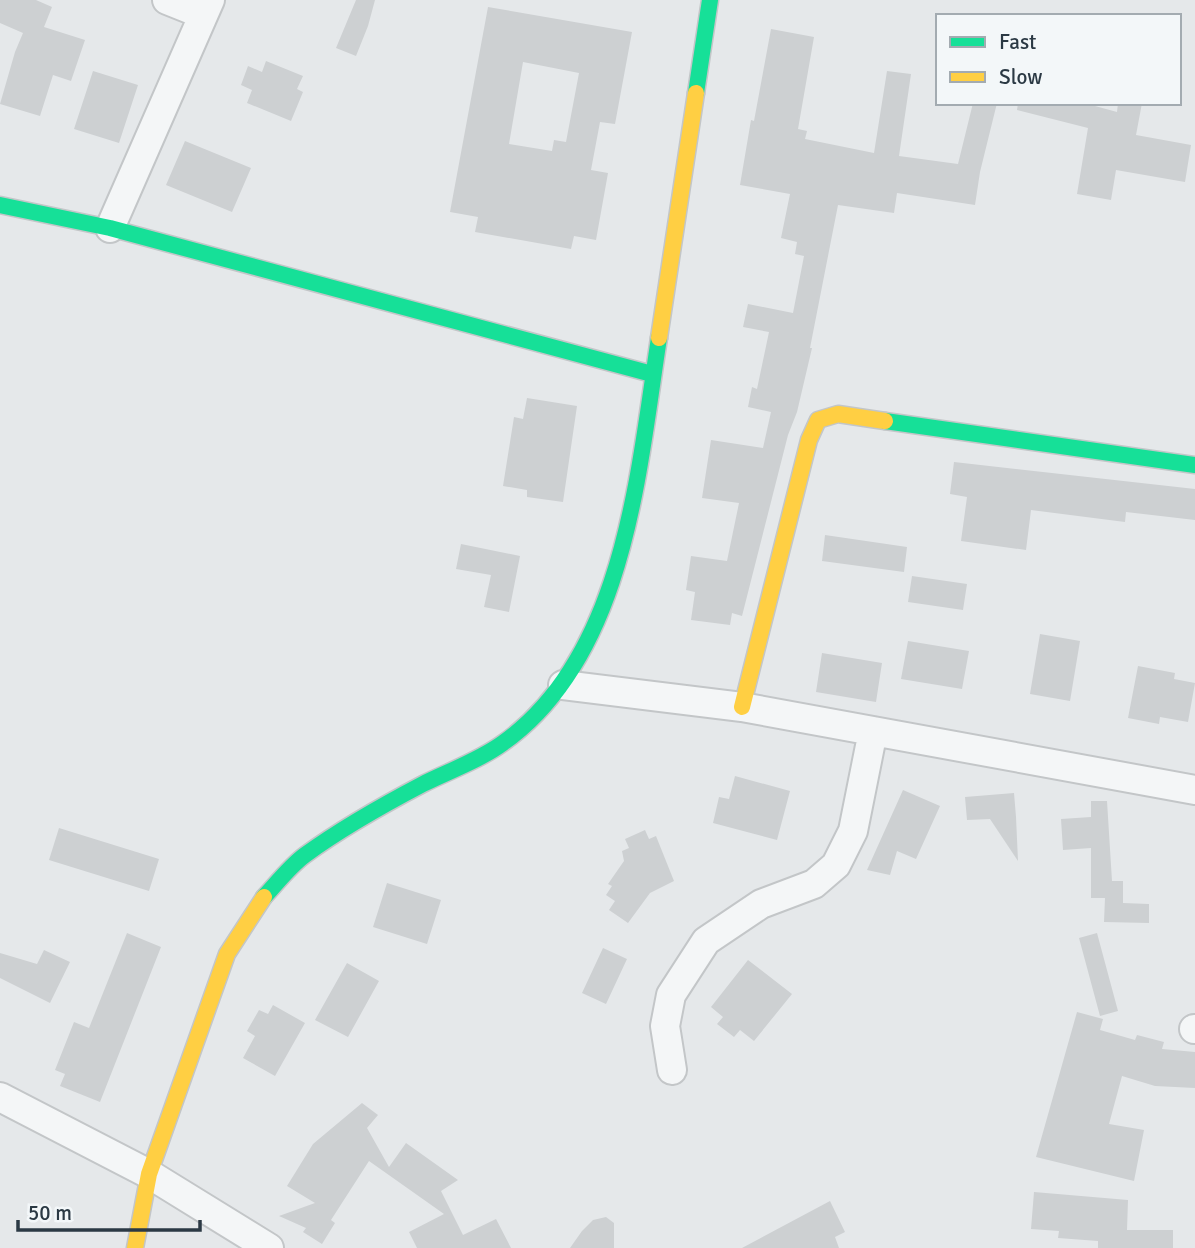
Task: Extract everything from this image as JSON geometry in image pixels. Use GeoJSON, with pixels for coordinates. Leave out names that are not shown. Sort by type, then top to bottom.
{"type":"FeatureCollection","features":[{"type":"Feature","properties":{"kind":"street"},"geometry":{"type":"LineString","coordinates":[[110,228],[206,7],[167,0]]}},
{"type":"Feature","properties":{"kind":"street"},"geometry":{"type":"LineString","coordinates":[[135,1248],[149,1174],[227,954],[260,901],[303,856],[397,798],[503,743],[563,685],[596,621],[621,551],[636,486],[710,0]]}},
{"type":"Feature","properties":{"kind":"street"},"geometry":{"type":"LineString","coordinates":[[0,205],[110,228],[652,374]]}},
{"type":"Feature","properties":{"kind":"street"},"geometry":{"type":"LineString","coordinates":[[742,707],[809,440],[818,420],[838,414],[1195,465]]}},
{"type":"Feature","properties":{"kind":"street"},"geometry":{"type":"LineString","coordinates":[[563,685],[742,707],[1195,790]]}},
{"type":"Feature","properties":{"kind":"street"},"geometry":{"type":"LineString","coordinates":[[672,1070],[665,1027],[671,995],[706,941],[761,904],[814,884],[836,865],[853,831],[873,731]]}},
{"type":"Feature","properties":{"kind":"street"},"geometry":{"type":"LineString","coordinates":[[0,1097],[149,1174],[270,1248]]}},
{"type":"Feature","properties":{"kind":"building"},"geometry":{"type":"Polygon","coordinates":[[[0,0],[36,0],[52,7],[44,27],[85,40],[71,81],[53,75],[40,116],[0,104],[23,33],[0,23],[0,0]]]}},
{"type":"Feature","properties":{"kind":"building"},"geometry":{"type":"Polygon","coordinates":[[[356,0],[375,0],[356,56],[336,48],[356,0]]]}},
{"type":"Feature","properties":{"kind":"building"},"geometry":{"type":"Polygon","coordinates":[[[488,7],[632,32],[615,124],[600,122],[591,170],[608,173],[596,240],[574,236],[571,249],[475,232],[478,217],[450,212],[488,7]],[[523,62],[509,144],[552,151],[554,140],[566,142],[579,73],[523,62]]]}},
{"type":"Feature","properties":{"kind":"building"},"geometry":{"type":"Polygon","coordinates":[[[771,29],[814,37],[798,129],[807,131],[805,139],[874,153],[887,71],[911,74],[899,156],[958,164],[973,105],[997,105],[975,205],[897,193],[894,213],[838,205],[812,348],[797,412],[788,435],[742,616],[732,613],[730,625],[691,620],[695,592],[686,590],[691,556],[727,561],[739,503],[702,498],[711,440],[763,448],[771,412],[748,407],[752,387],[757,389],[769,332],[743,327],[748,304],[793,313],[804,256],[795,254],[797,242],[781,238],[790,194],[740,185],[751,120],[754,121],[771,29]]]}},
{"type":"Feature","properties":{"kind":"building"},"geometry":{"type":"Polygon","coordinates":[[[266,61],[303,76],[297,89],[303,92],[291,121],[247,103],[252,90],[241,85],[248,66],[262,72],[266,61]]]}},
{"type":"Feature","properties":{"kind":"building"},"geometry":{"type":"Polygon","coordinates":[[[93,71],[138,85],[119,143],[74,129],[93,71]]]}},
{"type":"Feature","properties":{"kind":"building"},"geometry":{"type":"Polygon","coordinates":[[[1018,105],[1091,105],[1117,112],[1118,105],[1142,105],[1136,135],[1191,145],[1185,182],[1116,170],[1111,200],[1077,194],[1088,128],[1017,110],[1018,105]]]}},
{"type":"Feature","properties":{"kind":"building"},"geometry":{"type":"Polygon","coordinates":[[[185,141],[251,168],[232,212],[166,185],[185,141]]]}},
{"type":"Feature","properties":{"kind":"building"},"geometry":{"type":"Polygon","coordinates":[[[527,398],[577,406],[563,502],[527,497],[527,490],[503,486],[514,417],[523,419],[527,398]]]}},
{"type":"Feature","properties":{"kind":"building"},"geometry":{"type":"Polygon","coordinates":[[[954,462],[1195,489],[1195,520],[1126,512],[1125,522],[1031,510],[1026,550],[961,541],[967,497],[950,494],[954,462]]]}},
{"type":"Feature","properties":{"kind":"building"},"geometry":{"type":"Polygon","coordinates":[[[825,535],[907,547],[904,572],[822,561],[825,535]]]}},
{"type":"Feature","properties":{"kind":"building"},"geometry":{"type":"Polygon","coordinates":[[[461,544],[520,556],[509,612],[484,607],[491,575],[456,569],[461,544]]]}},
{"type":"Feature","properties":{"kind":"building"},"geometry":{"type":"Polygon","coordinates":[[[912,576],[967,584],[963,610],[908,602],[912,576]]]}},
{"type":"Feature","properties":{"kind":"building"},"geometry":{"type":"Polygon","coordinates":[[[1040,634],[1080,641],[1070,701],[1030,694],[1040,634]]]}},
{"type":"Feature","properties":{"kind":"building"},"geometry":{"type":"Polygon","coordinates":[[[908,641],[969,651],[962,689],[901,679],[908,641]]]}},
{"type":"Feature","properties":{"kind":"building"},"geometry":{"type":"Polygon","coordinates":[[[822,653],[882,663],[876,702],[816,692],[822,653]]]}},
{"type":"Feature","properties":{"kind":"building"},"geometry":{"type":"Polygon","coordinates":[[[1138,666],[1175,673],[1174,679],[1195,683],[1188,722],[1160,717],[1159,724],[1128,718],[1138,666]]]}},
{"type":"Feature","properties":{"kind":"building"},"geometry":{"type":"Polygon","coordinates":[[[735,776],[790,791],[777,840],[713,823],[719,797],[729,799],[735,776]]]}},
{"type":"Feature","properties":{"kind":"building"},"geometry":{"type":"Polygon","coordinates":[[[903,790],[940,806],[916,859],[897,851],[890,875],[867,870],[903,790]]]}},
{"type":"Feature","properties":{"kind":"building"},"geometry":{"type":"Polygon","coordinates":[[[1014,793],[1018,861],[990,819],[967,820],[965,797],[1014,793]]]}},
{"type":"Feature","properties":{"kind":"building"},"geometry":{"type":"Polygon","coordinates":[[[1091,801],[1107,801],[1112,881],[1123,881],[1123,903],[1149,904],[1149,923],[1104,922],[1105,898],[1091,898],[1091,848],[1063,850],[1061,819],[1091,817],[1091,801]]]}},
{"type":"Feature","properties":{"kind":"building"},"geometry":{"type":"Polygon","coordinates":[[[59,828],[159,859],[149,891],[49,860],[59,828]]]}},
{"type":"Feature","properties":{"kind":"building"},"geometry":{"type":"Polygon","coordinates":[[[645,830],[649,839],[656,836],[674,881],[650,893],[628,923],[609,910],[615,901],[606,895],[612,886],[608,884],[624,861],[622,851],[629,848],[625,839],[645,830]]]}},
{"type":"Feature","properties":{"kind":"building"},"geometry":{"type":"Polygon","coordinates":[[[387,883],[441,900],[427,944],[373,927],[387,883]]]}},
{"type":"Feature","properties":{"kind":"building"},"geometry":{"type":"Polygon","coordinates":[[[127,933],[161,947],[100,1102],[60,1086],[65,1074],[55,1070],[74,1022],[89,1028],[127,933]]]}},
{"type":"Feature","properties":{"kind":"building"},"geometry":{"type":"Polygon","coordinates":[[[1097,933],[1118,1011],[1100,1016],[1079,938],[1097,933]]]}},
{"type":"Feature","properties":{"kind":"building"},"geometry":{"type":"Polygon","coordinates":[[[603,948],[627,959],[606,1004],[582,993],[603,948]]]}},
{"type":"Feature","properties":{"kind":"building"},"geometry":{"type":"Polygon","coordinates":[[[44,950],[70,962],[50,1003],[0,978],[0,953],[37,964],[44,950]]]}},
{"type":"Feature","properties":{"kind":"building"},"geometry":{"type":"Polygon","coordinates":[[[748,960],[792,994],[754,1041],[740,1030],[734,1037],[717,1024],[723,1017],[711,1007],[748,960]]]}},
{"type":"Feature","properties":{"kind":"building"},"geometry":{"type":"Polygon","coordinates":[[[347,963],[379,981],[348,1037],[315,1020],[347,963]]]}},
{"type":"Feature","properties":{"kind":"building"},"geometry":{"type":"Polygon","coordinates":[[[273,1005],[305,1023],[275,1076],[243,1058],[255,1036],[247,1031],[259,1010],[268,1014],[273,1005]]]}},
{"type":"Feature","properties":{"kind":"building"},"geometry":{"type":"Polygon","coordinates":[[[1077,1012],[1103,1019],[1100,1030],[1135,1040],[1137,1035],[1164,1042],[1162,1049],[1195,1052],[1195,1088],[1155,1086],[1122,1076],[1109,1124],[1144,1130],[1134,1181],[1036,1157],[1077,1012]]]}},
{"type":"Feature","properties":{"kind":"building"},"geometry":{"type":"Polygon","coordinates":[[[362,1103],[378,1115],[367,1128],[389,1167],[406,1143],[458,1180],[441,1191],[463,1235],[496,1219],[511,1248],[417,1248],[409,1232],[444,1214],[369,1161],[331,1220],[335,1223],[322,1244],[303,1232],[306,1228],[279,1216],[315,1203],[287,1186],[313,1144],[362,1103]]]}},
{"type":"Feature","properties":{"kind":"building"},"geometry":{"type":"Polygon","coordinates":[[[1034,1192],[1128,1200],[1127,1230],[1173,1230],[1173,1248],[1098,1248],[1098,1241],[1058,1238],[1059,1231],[1031,1229],[1034,1192]]]}},
{"type":"Feature","properties":{"kind":"building"},"geometry":{"type":"Polygon","coordinates":[[[830,1201],[845,1232],[835,1237],[839,1248],[742,1248],[830,1201]]]}},
{"type":"Feature","properties":{"kind":"building"},"geometry":{"type":"Polygon","coordinates":[[[606,1217],[614,1223],[614,1248],[570,1248],[593,1220],[606,1217]]]}},
{"type":"Feature","properties":{"kind":"traffic: fast"},"geometry":{"type":"LineString","coordinates":[[696,93],[710,0]]}},
{"type":"Feature","properties":{"kind":"traffic: fast"},"geometry":{"type":"LineString","coordinates":[[0,205],[110,228],[652,374]]}},
{"type":"Feature","properties":{"kind":"traffic: fast"},"geometry":{"type":"LineString","coordinates":[[264,897],[299,859],[333,835],[393,800],[503,743],[544,706],[576,662],[600,612],[619,558],[633,503],[659,338]]}},
{"type":"Feature","properties":{"kind":"traffic: fast"},"geometry":{"type":"LineString","coordinates":[[885,421],[1195,465]]}},
{"type":"Feature","properties":{"kind":"traffic: slow"},"geometry":{"type":"LineString","coordinates":[[659,338],[696,93]]}},
{"type":"Feature","properties":{"kind":"traffic: slow"},"geometry":{"type":"LineString","coordinates":[[742,707],[809,440],[818,420],[838,414],[885,421]]}},
{"type":"Feature","properties":{"kind":"traffic: slow"},"geometry":{"type":"LineString","coordinates":[[135,1248],[149,1174],[227,954],[264,897]]}}]}
